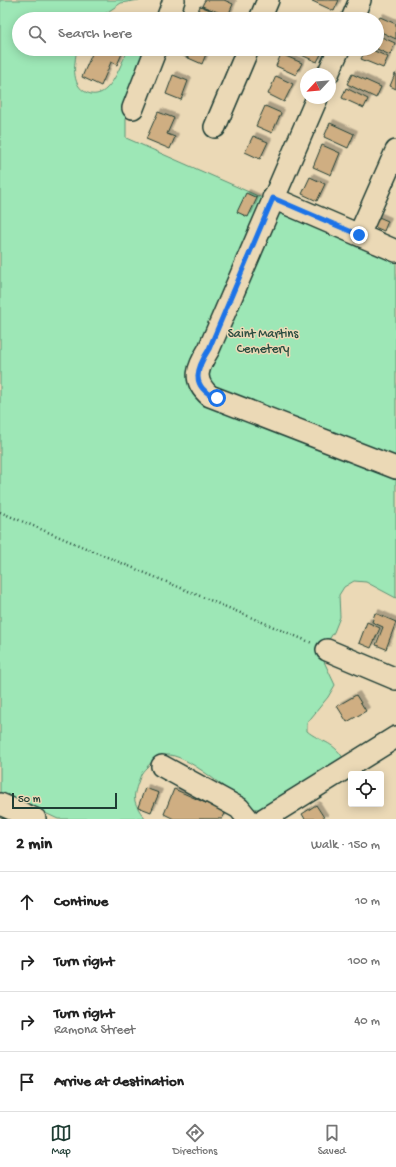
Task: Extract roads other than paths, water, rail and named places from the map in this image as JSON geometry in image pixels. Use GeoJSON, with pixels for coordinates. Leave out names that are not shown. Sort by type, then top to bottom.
{"type":"FeatureCollection","features":[{"type":"Feature","properties":{"kind":"street"},"geometry":{"type":"LineString","coordinates":[[170,12],[174,0]]}},
{"type":"Feature","properties":{"kind":"street"},"geometry":{"type":"LineString","coordinates":[[263,12],[268,0]]}},
{"type":"Feature","properties":{"kind":"street"},"geometry":{"type":"LineString","coordinates":[[355,12],[360,0]]}},
{"type":"Feature","properties":{"kind":"street"},"geometry":{"type":"LineString","coordinates":[[133,108],[153,56]]}},
{"type":"Feature","properties":{"kind":"street"},"geometry":{"type":"LineString","coordinates":[[215,128],[245,56]]}},
{"type":"Feature","properties":{"kind":"street"},"geometry":{"type":"LineString","coordinates":[[331,68],[336,56]]}},
{"type":"Feature","properties":{"kind":"street"},"geometry":{"type":"LineString","coordinates":[[314,104],[209,349],[199,364],[198,371],[200,385],[205,391],[217,398],[396,468]]}},
{"type":"Feature","properties":{"kind":"street"},"geometry":{"type":"LineString","coordinates":[[359,235],[396,151]]}},
{"type":"Feature","properties":{"kind":"street"},"geometry":{"type":"LineString","coordinates":[[273,198],[396,251]]}},
{"type":"Feature","properties":{"kind":"street"},"geometry":{"type":"LineString","coordinates":[[327,650],[396,679]]}},
{"type":"Feature","properties":{"kind":"street"},"geometry":{"type":"LineString","coordinates":[[264,819],[396,737]]}},
{"type":"Feature","properties":{"kind":"street"},"geometry":{"type":"LineString","coordinates":[[162,766],[240,808],[248,819]]}},
{"type":"Feature","properties":{"kind":"street"},"geometry":{"type":"LineString","coordinates":[[0,804],[35,819]]}},
{"type":"Feature","properties":{"kind":"park label","name":"Saint Martins Cemetery"},"geometry":{"type":"Point","coordinates":[263,342]}}]}
